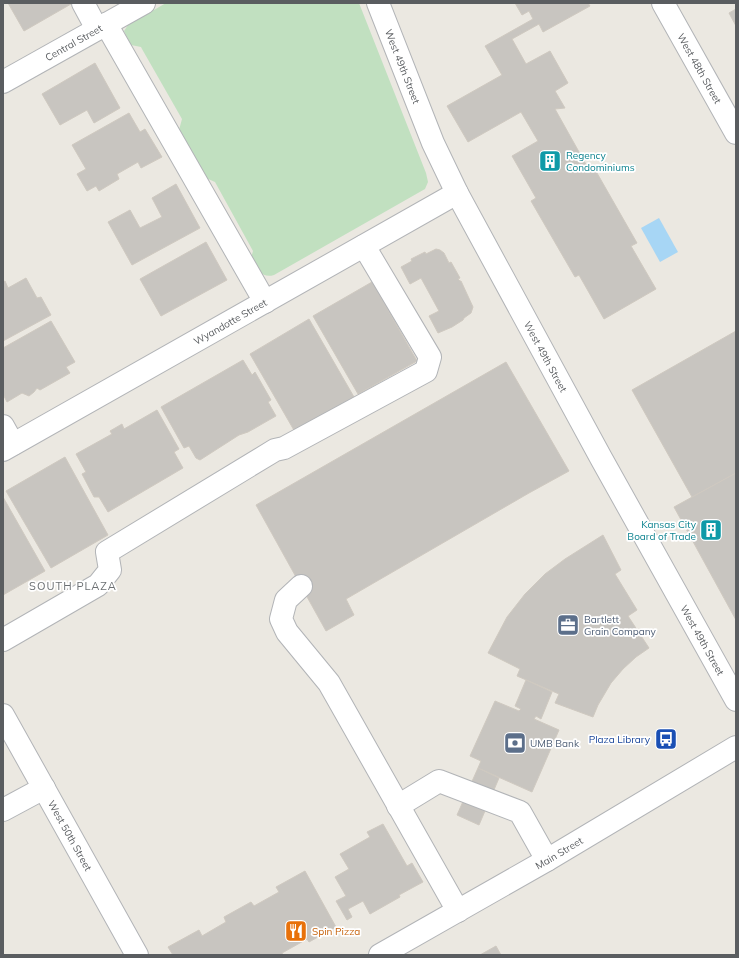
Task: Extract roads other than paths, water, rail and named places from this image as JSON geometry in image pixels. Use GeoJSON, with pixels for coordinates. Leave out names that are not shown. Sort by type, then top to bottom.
{"type":"FeatureCollection","features":[{"type":"Feature","properties":{"kind":"street"},"geometry":{"type":"LineString","coordinates":[[83,3],[101,26],[265,302]]}},
{"type":"Feature","properties":{"kind":"street","name":"Central Street"},"geometry":{"type":"LineString","coordinates":[[4,78],[144,3]]}},
{"type":"Feature","properties":{"kind":"street","name":"West 49th Street"},"geometry":{"type":"LineString","coordinates":[[378,3],[433,143],[458,193],[601,458],[736,700]]}},
{"type":"Feature","properties":{"kind":"street","name":"West 48th Street"},"geometry":{"type":"LineString","coordinates":[[663,3],[736,134]]}},
{"type":"Feature","properties":{"kind":"street","name":"Wyandotte Street"},"geometry":{"type":"LineString","coordinates":[[6,440],[265,302],[458,193]]}},
{"type":"Feature","properties":{"kind":"street"},"geometry":{"type":"LineString","coordinates":[[3,640],[98,585],[110,570],[108,552],[275,450],[284,448],[426,371],[430,358],[364,246]]}},
{"type":"Feature","properties":{"kind":"street"},"geometry":{"type":"LineString","coordinates":[[301,586],[286,600],[281,619],[287,632],[329,683],[458,911]]}},
{"type":"Feature","properties":{"kind":"street","name":"West 50th Street"},"geometry":{"type":"LineString","coordinates":[[3,716],[137,955]]}},
{"type":"Feature","properties":{"kind":"street","name":"Main Street"},"geometry":{"type":"LineString","coordinates":[[380,955],[547,860],[736,747]]}},
{"type":"Feature","properties":{"kind":"street"},"geometry":{"type":"LineString","coordinates":[[398,806],[439,781],[520,812],[547,860]]}},
{"type":"Feature","properties":{"kind":"street"},"geometry":{"type":"LineString","coordinates":[[3,810],[44,788]]}},
{"type":"Feature","properties":{"kind":"water"},"geometry":{"type":"Polygon","coordinates":[[[659,218],[678,252],[660,262],[641,228],[659,218]]]}},
{"type":"Feature","properties":{"kind":"place","name":"Regency Condominiums"},"geometry":{"type":"Point","coordinates":[550,161]}},
{"type":"Feature","properties":{"kind":"place","name":"Kansas City Board of Trade"},"geometry":{"type":"Point","coordinates":[711,530]}},
{"type":"Feature","properties":{"kind":"place","name":"Bartlett Grain Company"},"geometry":{"type":"Point","coordinates":[568,625]}},
{"type":"Feature","properties":{"kind":"place","name":"Plaza Library"},"geometry":{"type":"Point","coordinates":[666,739]}},
{"type":"Feature","properties":{"kind":"place","name":"UMB Bank"},"geometry":{"type":"Point","coordinates":[515,743]}},
{"type":"Feature","properties":{"kind":"place","name":"Spin Pizza"},"geometry":{"type":"Point","coordinates":[296,931]}},
{"type":"Feature","properties":{"kind":"district","name":"SOUTH PLAZA"},"geometry":{"type":"Point","coordinates":[73,586]}}]}
